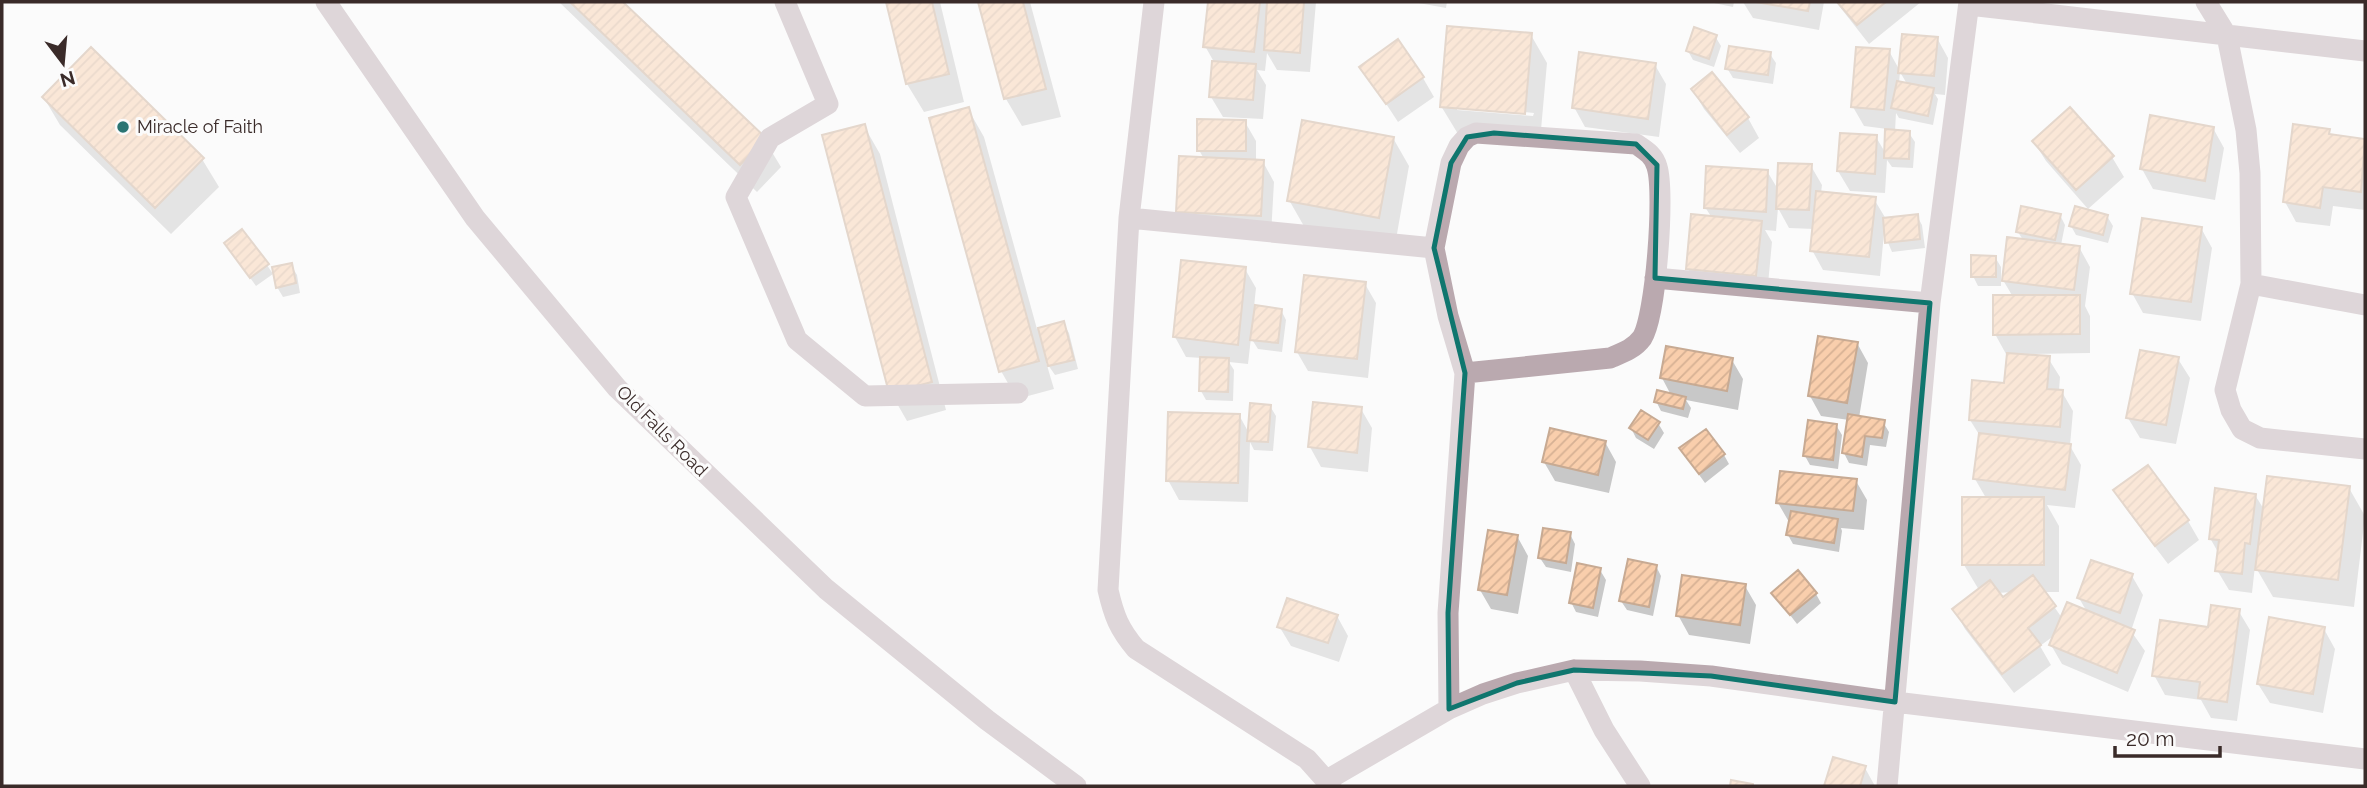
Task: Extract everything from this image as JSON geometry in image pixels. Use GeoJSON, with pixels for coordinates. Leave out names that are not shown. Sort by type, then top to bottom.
{"type":"FeatureCollection","features":[{"type":"Feature","properties":{"kind":"street","name":"Old Falls Road"},"geometry":{"type":"LineString","coordinates":[[326,2],[475,218],[617,388],[826,589],[987,720],[1076,786]]}},
{"type":"Feature","properties":{"kind":"street"},"geometry":{"type":"LineString","coordinates":[[785,2],[828,104],[770,138],[736,197],[797,340],[865,396],[1018,393]]}},
{"type":"Feature","properties":{"kind":"street"},"geometry":{"type":"LineString","coordinates":[[1154,2],[1129,218],[1108,590],[1121,631],[1136,649],[1307,759],[1329,783],[1448,709],[1517,683],[1574,670],[1711,676],[1895,702],[2365,760]]}},
{"type":"Feature","properties":{"kind":"street"},"geometry":{"type":"LineString","coordinates":[[2206,2],[2227,36],[2246,130],[2250,173],[2251,284],[2225,390],[2231,410],[2242,429],[2260,438],[2365,449]]}},
{"type":"Feature","properties":{"kind":"street"},"geometry":{"type":"LineString","coordinates":[[1887,786],[1930,303],[1969,3],[2365,51]]}},
{"type":"Feature","properties":{"kind":"street"},"geometry":{"type":"LineString","coordinates":[[1448,709],[1448,613],[1465,373],[1448,316],[1434,248],[1451,163],[1467,137],[1476,133],[1493,132],[1636,144],[1650,153],[1657,165],[1661,187],[1655,278],[1648,322],[1642,338],[1630,350],[1610,358],[1465,373]]}},
{"type":"Feature","properties":{"kind":"street"},"geometry":{"type":"LineString","coordinates":[[1129,218],[1434,248]]}},
{"type":"Feature","properties":{"kind":"street"},"geometry":{"type":"LineString","coordinates":[[1655,278],[1930,303]]}},
{"type":"Feature","properties":{"kind":"street"},"geometry":{"type":"LineString","coordinates":[[2251,284],[2365,304]]}},
{"type":"Feature","properties":{"kind":"street"},"geometry":{"type":"LineString","coordinates":[[1574,670],[1604,730],[1640,786]]}},
{"type":"Feature","properties":{"kind":"highlighted area"},"geometry":{"type":"Polygon","coordinates":[[[1494,133],[1636,144],[1657,165],[1655,278],[1930,303],[1895,702],[1711,676],[1574,670],[1517,683],[1449,709],[1448,613],[1465,373],[1434,248],[1451,163],[1467,137],[1494,133]]]}},
{"type":"Feature","properties":{"kind":"building"},"geometry":{"type":"Polygon","coordinates":[[[570,2],[623,2],[766,138],[740,165],[570,2]]]}},
{"type":"Feature","properties":{"kind":"building"},"geometry":{"type":"Polygon","coordinates":[[[886,2],[932,2],[949,74],[906,84],[886,2]]]}},
{"type":"Feature","properties":{"kind":"building"},"geometry":{"type":"Polygon","coordinates":[[[978,2],[1023,2],[1046,89],[1004,99],[978,2]]]}},
{"type":"Feature","properties":{"kind":"building"},"geometry":{"type":"Polygon","coordinates":[[[1208,2],[1260,2],[1254,52],[1203,47],[1208,2]]]}},
{"type":"Feature","properties":{"kind":"building"},"geometry":{"type":"Polygon","coordinates":[[[1267,2],[1304,2],[1300,53],[1264,50],[1267,2]]]}},
{"type":"Feature","properties":{"kind":"building"},"geometry":{"type":"Polygon","coordinates":[[[1756,2],[1810,2],[1808,11],[1756,2]]]}},
{"type":"Feature","properties":{"kind":"building"},"geometry":{"type":"Polygon","coordinates":[[[1837,2],[1886,2],[1857,25],[1837,2]]]}},
{"type":"Feature","properties":{"kind":"building"},"geometry":{"type":"Polygon","coordinates":[[[1447,26],[1532,33],[1525,114],[1440,107],[1447,26]]]}},
{"type":"Feature","properties":{"kind":"building"},"geometry":{"type":"Polygon","coordinates":[[[1694,27],[1717,35],[1709,59],[1686,51],[1694,27]]]}},
{"type":"Feature","properties":{"kind":"building"},"geometry":{"type":"Polygon","coordinates":[[[1902,34],[1938,37],[1934,76],[1898,73],[1902,34]]]}},
{"type":"Feature","properties":{"kind":"building"},"geometry":{"type":"Polygon","coordinates":[[[1398,39],[1424,77],[1386,104],[1359,67],[1398,39]]]}},
{"type":"Feature","properties":{"kind":"building"},"geometry":{"type":"Polygon","coordinates":[[[1729,46],[1771,52],[1768,75],[1725,69],[1729,46]]]}},
{"type":"Feature","properties":{"kind":"building","name":"Miracle of Faith"},"geometry":{"type":"Polygon","coordinates":[[[91,47],[204,158],[155,208],[42,97],[91,47]]]}},
{"type":"Feature","properties":{"kind":"building"},"geometry":{"type":"Polygon","coordinates":[[[1856,47],[1890,49],[1884,110],[1851,107],[1856,47]]]}},
{"type":"Feature","properties":{"kind":"building"},"geometry":{"type":"Polygon","coordinates":[[[1579,52],[1656,63],[1648,119],[1572,108],[1579,52]]]}},
{"type":"Feature","properties":{"kind":"building"},"geometry":{"type":"Polygon","coordinates":[[[1212,61],[1256,64],[1253,100],[1209,97],[1212,61]]]}},
{"type":"Feature","properties":{"kind":"building"},"geometry":{"type":"Polygon","coordinates":[[[1712,72],[1749,117],[1727,135],[1691,89],[1712,72]]]}},
{"type":"Feature","properties":{"kind":"building"},"geometry":{"type":"Polygon","coordinates":[[[1897,81],[1934,88],[1928,116],[1891,108],[1897,81]]]}},
{"type":"Feature","properties":{"kind":"building"},"geometry":{"type":"Polygon","coordinates":[[[969,107],[1039,361],[999,372],[929,118],[969,107]]]}},
{"type":"Feature","properties":{"kind":"building"},"geometry":{"type":"Polygon","coordinates":[[[2070,107],[2114,156],[2076,190],[2032,141],[2070,107]]]}},
{"type":"Feature","properties":{"kind":"building"},"geometry":{"type":"Polygon","coordinates":[[[2150,115],[2214,127],[2205,181],[2140,169],[2150,115]]]}},
{"type":"Feature","properties":{"kind":"building"},"geometry":{"type":"Polygon","coordinates":[[[1197,119],[1246,120],[1246,151],[1197,151],[1197,119]]]}},
{"type":"Feature","properties":{"kind":"building"},"geometry":{"type":"Polygon","coordinates":[[[1302,120],[1394,137],[1379,218],[1287,201],[1302,120]]]}},
{"type":"Feature","properties":{"kind":"building"},"geometry":{"type":"Polygon","coordinates":[[[865,124],[932,382],[889,393],[822,135],[865,124]]]}},
{"type":"Feature","properties":{"kind":"building"},"geometry":{"type":"Polygon","coordinates":[[[2293,124],[2330,129],[2329,134],[2365,139],[2361,192],[2323,187],[2320,208],[2283,202],[2293,124]]]}},
{"type":"Feature","properties":{"kind":"building"},"geometry":{"type":"Polygon","coordinates":[[[1885,129],[1910,131],[1909,159],[1884,158],[1885,129]]]}},
{"type":"Feature","properties":{"kind":"building"},"geometry":{"type":"Polygon","coordinates":[[[1840,133],[1877,135],[1875,174],[1837,171],[1840,133]]]}},
{"type":"Feature","properties":{"kind":"building"},"geometry":{"type":"Polygon","coordinates":[[[1179,156],[1264,160],[1261,216],[1176,212],[1179,156]]]}},
{"type":"Feature","properties":{"kind":"building"},"geometry":{"type":"Polygon","coordinates":[[[1778,163],[1812,164],[1809,210],[1776,209],[1778,163]]]}},
{"type":"Feature","properties":{"kind":"building"},"geometry":{"type":"Polygon","coordinates":[[[1706,166],[1768,170],[1766,212],[1704,208],[1706,166]]]}},
{"type":"Feature","properties":{"kind":"building"},"geometry":{"type":"Polygon","coordinates":[[[1816,191],[1876,197],[1869,257],[1810,251],[1816,191]]]}},
{"type":"Feature","properties":{"kind":"building"},"geometry":{"type":"Polygon","coordinates":[[[2021,206],[2061,214],[2055,240],[2016,232],[2021,206]]]}},
{"type":"Feature","properties":{"kind":"building"},"geometry":{"type":"Polygon","coordinates":[[[2075,206],[2108,215],[2103,235],[2069,226],[2075,206]]]}},
{"type":"Feature","properties":{"kind":"building"},"geometry":{"type":"Polygon","coordinates":[[[1691,214],[1762,221],[1756,276],[1686,269],[1691,214]]]}},
{"type":"Feature","properties":{"kind":"building"},"geometry":{"type":"Polygon","coordinates":[[[1918,214],[1920,239],[1885,243],[1883,218],[1918,214]]]}},
{"type":"Feature","properties":{"kind":"building"},"geometry":{"type":"Polygon","coordinates":[[[2142,218],[2202,227],[2191,302],[2130,294],[2142,218]]]}},
{"type":"Feature","properties":{"kind":"building"},"geometry":{"type":"Polygon","coordinates":[[[242,229],[269,264],[250,278],[224,243],[242,229]]]}},
{"type":"Feature","properties":{"kind":"building"},"geometry":{"type":"Polygon","coordinates":[[[2007,237],[2080,246],[2074,290],[2002,281],[2007,237]]]}},
{"type":"Feature","properties":{"kind":"building"},"geometry":{"type":"Polygon","coordinates":[[[1971,255],[1996,256],[1996,277],[1971,277],[1971,255]]]}},
{"type":"Feature","properties":{"kind":"building"},"geometry":{"type":"Polygon","coordinates":[[[1181,260],[1246,267],[1238,345],[1173,337],[1181,260]]]}},
{"type":"Feature","properties":{"kind":"building"},"geometry":{"type":"Polygon","coordinates":[[[292,263],[296,283],[276,288],[272,267],[292,263]]]}},
{"type":"Feature","properties":{"kind":"building"},"geometry":{"type":"Polygon","coordinates":[[[1304,275],[1366,282],[1357,359],[1295,352],[1304,275]]]}},
{"type":"Feature","properties":{"kind":"building"},"geometry":{"type":"Polygon","coordinates":[[[1993,295],[2080,295],[2080,334],[1993,335],[1993,295]]]}},
{"type":"Feature","properties":{"kind":"building"},"geometry":{"type":"Polygon","coordinates":[[[1255,305],[1282,309],[1278,343],[1250,340],[1255,305]]]}},
{"type":"Feature","properties":{"kind":"building"},"geometry":{"type":"Polygon","coordinates":[[[1064,321],[1074,360],[1048,366],[1038,328],[1064,321]]]}},
{"type":"Feature","properties":{"kind":"building"},"geometry":{"type":"Polygon","coordinates":[[[1818,336],[1858,342],[1847,403],[1808,396],[1818,336]]]}},
{"type":"Feature","properties":{"kind":"building"},"geometry":{"type":"Polygon","coordinates":[[[1666,346],[1733,358],[1727,391],[1660,378],[1666,346]]]}},
{"type":"Feature","properties":{"kind":"building"},"geometry":{"type":"Polygon","coordinates":[[[2140,350],[2179,357],[2166,425],[2126,418],[2140,350]]]}},
{"type":"Feature","properties":{"kind":"building"},"geometry":{"type":"Polygon","coordinates":[[[2007,353],[2050,356],[2047,389],[2063,390],[2060,427],[1969,420],[1972,380],[2004,383],[2007,353]]]}},
{"type":"Feature","properties":{"kind":"building"},"geometry":{"type":"Polygon","coordinates":[[[1200,357],[1229,358],[1228,392],[1199,391],[1200,357]]]}},
{"type":"Feature","properties":{"kind":"building"},"geometry":{"type":"Polygon","coordinates":[[[1657,390],[1686,397],[1683,409],[1654,402],[1657,390]]]}},
{"type":"Feature","properties":{"kind":"building"},"geometry":{"type":"Polygon","coordinates":[[[1313,402],[1362,407],[1357,453],[1308,447],[1313,402]]]}},
{"type":"Feature","properties":{"kind":"building"},"geometry":{"type":"Polygon","coordinates":[[[1250,403],[1271,405],[1268,442],[1247,441],[1250,403]]]}},
{"type":"Feature","properties":{"kind":"building"},"geometry":{"type":"Polygon","coordinates":[[[1641,410],[1660,422],[1648,440],[1629,428],[1641,410]]]}},
{"type":"Feature","properties":{"kind":"building"},"geometry":{"type":"Polygon","coordinates":[[[1168,412],[1240,414],[1238,483],[1166,481],[1168,412]]]}},
{"type":"Feature","properties":{"kind":"building"},"geometry":{"type":"Polygon","coordinates":[[[1848,414],[1885,420],[1882,438],[1865,436],[1862,457],[1842,453],[1848,414]]]}},
{"type":"Feature","properties":{"kind":"building"},"geometry":{"type":"Polygon","coordinates":[[[1808,420],[1837,424],[1833,460],[1803,456],[1808,420]]]}},
{"type":"Feature","properties":{"kind":"building"},"geometry":{"type":"Polygon","coordinates":[[[1550,428],[1606,441],[1598,475],[1542,462],[1550,428]]]}},
{"type":"Feature","properties":{"kind":"building"},"geometry":{"type":"Polygon","coordinates":[[[1706,429],[1725,454],[1699,474],[1679,448],[1706,429]]]}},
{"type":"Feature","properties":{"kind":"building"},"geometry":{"type":"Polygon","coordinates":[[[1979,433],[2071,444],[2065,490],[1973,479],[1979,433]]]}},
{"type":"Feature","properties":{"kind":"building"},"geometry":{"type":"Polygon","coordinates":[[[2148,465],[2189,520],[2155,546],[2113,490],[2148,465]]]}},
{"type":"Feature","properties":{"kind":"building"},"geometry":{"type":"Polygon","coordinates":[[[1780,471],[1857,479],[1853,511],[1776,503],[1780,471]]]}},
{"type":"Feature","properties":{"kind":"building"},"geometry":{"type":"Polygon","coordinates":[[[2267,476],[2350,486],[2338,580],[2255,570],[2267,476]]]}},
{"type":"Feature","properties":{"kind":"building"},"geometry":{"type":"Polygon","coordinates":[[[2215,488],[2256,494],[2250,544],[2245,543],[2242,574],[2215,571],[2219,540],[2209,539],[2215,488]]]}},
{"type":"Feature","properties":{"kind":"building"},"geometry":{"type":"Polygon","coordinates":[[[1962,497],[2044,497],[2044,565],[1962,565],[1962,497]]]}},
{"type":"Feature","properties":{"kind":"building"},"geometry":{"type":"Polygon","coordinates":[[[1791,511],[1838,519],[1834,543],[1786,535],[1791,511]]]}},
{"type":"Feature","properties":{"kind":"building"},"geometry":{"type":"Polygon","coordinates":[[[1543,528],[1571,532],[1566,563],[1538,558],[1543,528]]]}},
{"type":"Feature","properties":{"kind":"building"},"geometry":{"type":"Polygon","coordinates":[[[1488,530],[1518,535],[1507,595],[1478,590],[1488,530]]]}},
{"type":"Feature","properties":{"kind":"building"},"geometry":{"type":"Polygon","coordinates":[[[1628,559],[1657,565],[1649,607],[1619,601],[1628,559]]]}},
{"type":"Feature","properties":{"kind":"building"},"geometry":{"type":"Polygon","coordinates":[[[2091,560],[2133,574],[2120,613],[2077,598],[2091,560]]]}},
{"type":"Feature","properties":{"kind":"building"},"geometry":{"type":"Polygon","coordinates":[[[1577,563],[1601,568],[1593,608],[1569,603],[1577,563]]]}},
{"type":"Feature","properties":{"kind":"building"},"geometry":{"type":"Polygon","coordinates":[[[1798,570],[1817,593],[1790,615],[1771,593],[1798,570]]]}},
{"type":"Feature","properties":{"kind":"building"},"geometry":{"type":"Polygon","coordinates":[[[1682,575],[1746,584],[1740,625],[1676,616],[1682,575]]]}},
{"type":"Feature","properties":{"kind":"building"},"geometry":{"type":"Polygon","coordinates":[[[2033,575],[2056,606],[2028,628],[2041,645],[2002,674],[1952,609],[1990,580],[2003,597],[2033,575]]]}},
{"type":"Feature","properties":{"kind":"building"},"geometry":{"type":"Polygon","coordinates":[[[1287,598],[1338,615],[1328,643],[1277,627],[1287,598]]]}},
{"type":"Feature","properties":{"kind":"building"},"geometry":{"type":"Polygon","coordinates":[[[2067,602],[2135,630],[2117,673],[2049,645],[2067,602]]]}},
{"type":"Feature","properties":{"kind":"building"},"geometry":{"type":"Polygon","coordinates":[[[2211,605],[2240,609],[2227,702],[2198,698],[2200,682],[2152,676],[2160,620],[2208,627],[2211,605]]]}},
{"type":"Feature","properties":{"kind":"building"},"geometry":{"type":"Polygon","coordinates":[[[2269,617],[2325,627],[2313,694],[2257,684],[2269,617]]]}},
{"type":"Feature","properties":{"kind":"building"},"geometry":{"type":"Polygon","coordinates":[[[1833,757],[1866,766],[1860,786],[1824,786],[1833,757]]]}},
{"type":"Feature","properties":{"kind":"building"},"geometry":{"type":"Polygon","coordinates":[[[1731,780],[1753,784],[1753,786],[1730,786],[1731,780]]]}},
{"type":"Feature","properties":{"kind":"place","name":"Miracle of Faith"},"geometry":{"type":"Point","coordinates":[123,127]}}]}
